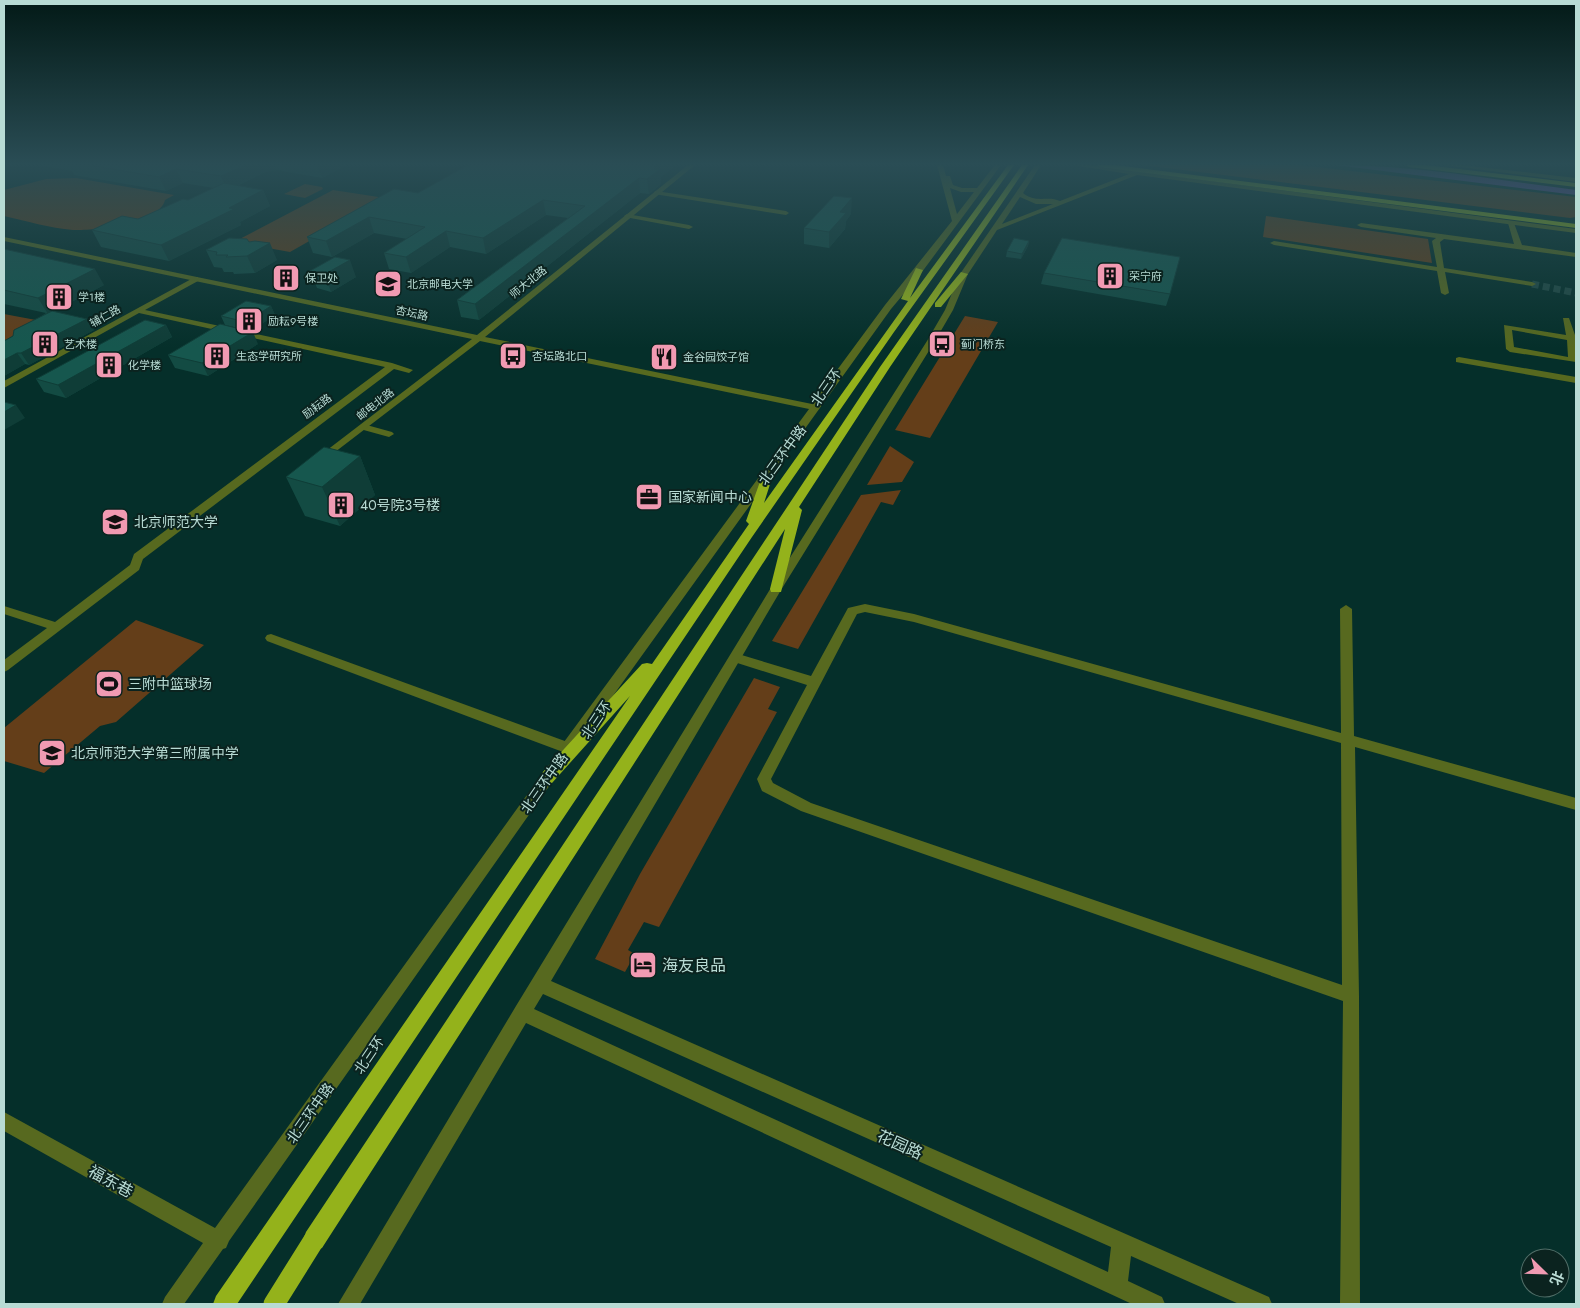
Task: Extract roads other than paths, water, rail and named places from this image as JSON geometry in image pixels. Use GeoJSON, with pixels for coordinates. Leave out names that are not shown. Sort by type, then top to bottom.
{"type":"FeatureCollection","features":[{"type":"Feature","properties":{"kind":"highway","name":"北三环"},"geometry":{"type":"LineString","coordinates":[[224,1304],[681,630],[890,330],[966,226]]}},
{"type":"Feature","properties":{"kind":"highway"},"geometry":{"type":"LineString","coordinates":[[274,1304],[798,500],[886,367],[983,226]]}},
{"type":"Feature","properties":{"kind":"highway"},"geometry":{"type":"LineString","coordinates":[[890,330],[919,270]]}},
{"type":"Feature","properties":{"kind":"highway"},"geometry":{"type":"LineString","coordinates":[[886,367],[964,274]]}},
{"type":"Feature","properties":{"kind":"highway"},"geometry":{"type":"LineString","coordinates":[[748,534],[766,478]]}},
{"type":"Feature","properties":{"kind":"highway"},"geometry":{"type":"LineString","coordinates":[[776,589],[798,500]]}},
{"type":"Feature","properties":{"kind":"highway"},"geometry":{"type":"LineString","coordinates":[[547,778],[681,630]]}},
{"type":"Feature","properties":{"kind":"street","name":"师大北路"},"geometry":{"type":"LineString","coordinates":[[475,340],[615,226]]}},
{"type":"Feature","properties":{"kind":"street"},"geometry":{"type":"LineString","coordinates":[[684,226],[689,227]]}},
{"type":"Feature","properties":{"kind":"street","name":"北三环中路"},"geometry":{"type":"LineString","coordinates":[[172,1304],[219,1241],[568,748],[766,478],[888,307],[952,226]]}},
{"type":"Feature","properties":{"kind":"street"},"geometry":{"type":"LineString","coordinates":[[348,1304],[776,589],[931,341],[949,310],[964,274],[997,228],[1002,226]]}},
{"type":"Feature","properties":{"kind":"street"},"geometry":{"type":"LineString","coordinates":[[1369,226],[1576,255]]}},
{"type":"Feature","properties":{"kind":"street"},"geometry":{"type":"LineString","coordinates":[[1512,226],[1519,247]]}},
{"type":"Feature","properties":{"kind":"street"},"geometry":{"type":"LineString","coordinates":[[1536,226],[1576,231]]}},
{"type":"Feature","properties":{"kind":"street"},"geometry":{"type":"LineString","coordinates":[[1444,236],[1436,241],[1445,293]]}},
{"type":"Feature","properties":{"kind":"street","name":"杏坛路"},"geometry":{"type":"LineString","coordinates":[[4,239],[191,281]]}},
{"type":"Feature","properties":{"kind":"street"},"geometry":{"type":"LineString","coordinates":[[1274,243],[1532,284]]}},
{"type":"Feature","properties":{"kind":"street","name":"杏坛路"},"geometry":{"type":"LineString","coordinates":[[4,245],[191,281],[813,411]]}},
{"type":"Feature","properties":{"kind":"street","name":"辅仁路"},"geometry":{"type":"LineString","coordinates":[[4,385],[191,281]]}},
{"type":"Feature","properties":{"kind":"street"},"geometry":{"type":"LineString","coordinates":[[139,311],[409,370]]}},
{"type":"Feature","properties":{"kind":"street"},"geometry":{"type":"LineString","coordinates":[[1566,320],[1574,338],[1573,360],[1510,349],[1507,327],[1574,338]]}},
{"type":"Feature","properties":{"kind":"street","name":"邮电北路"},"geometry":{"type":"LineString","coordinates":[[313,466],[475,340]]}},
{"type":"Feature","properties":{"kind":"street"},"geometry":{"type":"LineString","coordinates":[[1459,360],[1576,380]]}},
{"type":"Feature","properties":{"kind":"street","name":"励耘路"},"geometry":{"type":"LineString","coordinates":[[6,662],[57,627],[135,567],[138,557],[392,366]]}},
{"type":"Feature","properties":{"kind":"street"},"geometry":{"type":"LineString","coordinates":[[363,427],[389,434]]}},
{"type":"Feature","properties":{"kind":"street"},"geometry":{"type":"LineString","coordinates":[[1351,996],[806,807],[767,787],[764,779],[852,611],[862,607],[914,618],[1576,804]]}},
{"type":"Feature","properties":{"kind":"street"},"geometry":{"type":"LineString","coordinates":[[1346,609],[1351,996],[1350,1304]]}},
{"type":"Feature","properties":{"kind":"street"},"geometry":{"type":"LineString","coordinates":[[4,610],[57,627]]}},
{"type":"Feature","properties":{"kind":"street"},"geometry":{"type":"LineString","coordinates":[[271,638],[568,748]]}},
{"type":"Feature","properties":{"kind":"street"},"geometry":{"type":"LineString","coordinates":[[735,658],[814,682]]}},
{"type":"Feature","properties":{"kind":"street","name":"花园路"},"geometry":{"type":"LineString","coordinates":[[539,984],[1262,1304]]}},
{"type":"Feature","properties":{"kind":"street"},"geometry":{"type":"LineString","coordinates":[[522,1012],[1155,1304]]}},
{"type":"Feature","properties":{"kind":"street","name":"福东巷"},"geometry":{"type":"LineString","coordinates":[[4,1121],[219,1241]]}},
{"type":"Feature","properties":{"kind":"street"},"geometry":{"type":"LineString","coordinates":[[1116,1286],[1122,1242]]}},
{"type":"Feature","properties":{"kind":"tunnel"},"geometry":{"type":"LineString","coordinates":[[1532,284],[1576,293]]}},
{"type":"Feature","properties":{"kind":"place","name":"荣宁府"},"geometry":{"type":"Point","coordinates":[1110,276]}},
{"type":"Feature","properties":{"kind":"place","name":"保卫处"},"geometry":{"type":"Point","coordinates":[286,278]}},
{"type":"Feature","properties":{"kind":"place","name":"北京邮电大学"},"geometry":{"type":"Point","coordinates":[388,284]}},
{"type":"Feature","properties":{"kind":"place","name":"学1楼"},"geometry":{"type":"Point","coordinates":[59,297]}},
{"type":"Feature","properties":{"kind":"place","name":"励耘9号楼"},"geometry":{"type":"Point","coordinates":[249,321]}},
{"type":"Feature","properties":{"kind":"place","name":"艺术楼"},"geometry":{"type":"Point","coordinates":[45,344]}},
{"type":"Feature","properties":{"kind":"place","name":"蓟门桥东"},"geometry":{"type":"Point","coordinates":[942,344]}},
{"type":"Feature","properties":{"kind":"place","name":"生态学研究所"},"geometry":{"type":"Point","coordinates":[217,356]}},
{"type":"Feature","properties":{"kind":"place","name":"杏坛路北口"},"geometry":{"type":"Point","coordinates":[513,356]}},
{"type":"Feature","properties":{"kind":"place","name":"金谷园饺子馆"},"geometry":{"type":"Point","coordinates":[664,357]}},
{"type":"Feature","properties":{"kind":"place","name":"化学楼"},"geometry":{"type":"Point","coordinates":[109,365]}},
{"type":"Feature","properties":{"kind":"place","name":"国家新闻中心"},"geometry":{"type":"Point","coordinates":[649,497]}},
{"type":"Feature","properties":{"kind":"place","name":"40号院3号楼"},"geometry":{"type":"Point","coordinates":[341,505]}},
{"type":"Feature","properties":{"kind":"place","name":"北京师范大学"},"geometry":{"type":"Point","coordinates":[115,522]}},
{"type":"Feature","properties":{"kind":"place","name":"三附中篮球场"},"geometry":{"type":"Point","coordinates":[109,684]}},
{"type":"Feature","properties":{"kind":"place","name":"北京师范大学第三附属中学"},"geometry":{"type":"Point","coordinates":[52,753]}},
{"type":"Feature","properties":{"kind":"place","name":"海友良品"},"geometry":{"type":"Point","coordinates":[643,965]}}]}
